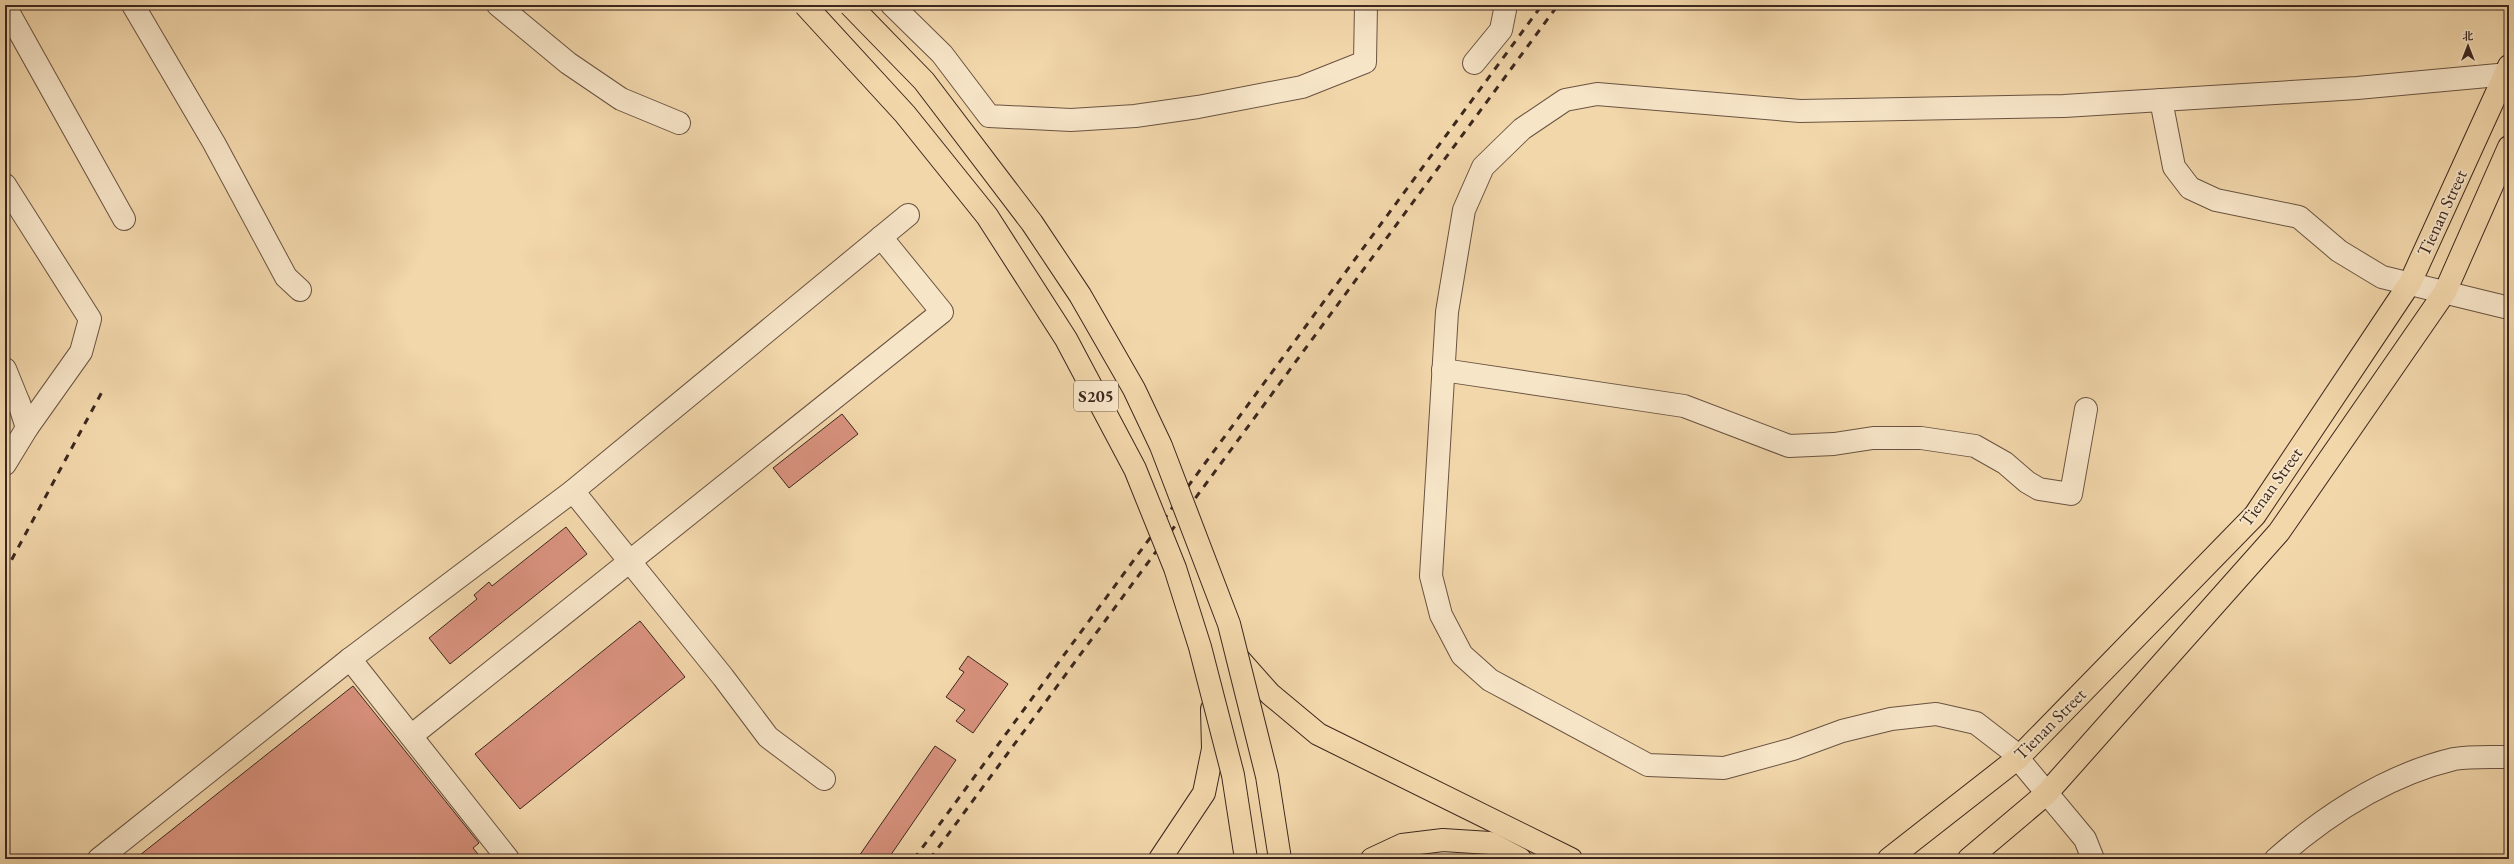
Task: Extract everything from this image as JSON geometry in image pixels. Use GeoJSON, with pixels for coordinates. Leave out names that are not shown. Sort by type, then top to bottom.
{"type":"FeatureCollection","features":[{"type":"Feature","properties":{"kind":"main road","name":"S205"},"geometry":{"type":"LineString","coordinates":[[805,5],[905,114],[954,173],[987,216],[1066,339],[1134,469],[1175,568],[1211,692],[1233,775],[1246,859]]}},
{"type":"Feature","properties":{"kind":"main road","name":"S205"},"geometry":{"type":"LineString","coordinates":[[850,5],[924,81],[1032,223],[1080,295],[1134,389],[1161,446],[1203,552],[1229,624],[1267,776],[1280,859]]}},
{"type":"Feature","properties":{"kind":"main road","name":"Tienan Street"},"geometry":{"type":"LineString","coordinates":[[1880,859],[1895,854],[2018,758],[2255,515],[2410,283],[2508,71]]}},
{"type":"Feature","properties":{"kind":"main road","name":"Tienan Street"},"geometry":{"type":"LineString","coordinates":[[1969,859],[2047,793],[2279,532],[2445,292],[2509,147]]}},
{"type":"Feature","properties":{"kind":"main road"},"geometry":{"type":"LineString","coordinates":[[1238,658],[1270,694],[1318,734],[1571,859]]}},
{"type":"Feature","properties":{"kind":"main road"},"geometry":{"type":"LineString","coordinates":[[1160,859],[1204,793],[1213,749],[1211,692]]}},
{"type":"Feature","properties":{"kind":"main road"},"geometry":{"type":"LineString","coordinates":[[1372,859],[1402,845],[1443,840],[1490,843],[1520,859]]}},
{"type":"Feature","properties":{"kind":"street"},"geometry":{"type":"LineString","coordinates":[[133,5],[214,143],[286,277],[300,290]]}},
{"type":"Feature","properties":{"kind":"street"},"geometry":{"type":"LineString","coordinates":[[498,5],[568,63],[621,99],[679,123]]}},
{"type":"Feature","properties":{"kind":"street"},"geometry":{"type":"LineString","coordinates":[[892,5],[942,54],[989,116],[1070,120],[1134,116],[1198,107],[1302,87],[1351,68],[1365,62],[1366,5]]}},
{"type":"Feature","properties":{"kind":"street"},"geometry":{"type":"LineString","coordinates":[[1474,63],[1501,30],[1506,5]]}},
{"type":"Feature","properties":{"kind":"street"},"geometry":{"type":"LineString","coordinates":[[5,6],[124,219]]}},
{"type":"Feature","properties":{"kind":"street"},"geometry":{"type":"LineString","coordinates":[[2093,859],[2085,839],[2018,758],[1976,723],[1936,714],[1891,719],[1842,731],[1793,749],[1724,768],[1648,765],[1490,680],[1462,654],[1441,615],[1431,576],[1446,312],[1464,210],[1483,167],[1522,129],[1565,100],[1597,94],[1800,111],[2064,106],[2356,88],[2508,71]]}},
{"type":"Feature","properties":{"kind":"street"},"geometry":{"type":"LineString","coordinates":[[2161,100],[2174,167],[2190,188],[2216,200],[2299,217],[2340,250],[2382,277],[2509,308]]}},
{"type":"Feature","properties":{"kind":"street"},"geometry":{"type":"LineString","coordinates":[[5,185],[90,319],[81,352],[27,428],[5,464]]}},
{"type":"Feature","properties":{"kind":"street"},"geometry":{"type":"LineString","coordinates":[[99,859],[350,660],[573,491],[908,215]]}},
{"type":"Feature","properties":{"kind":"street"},"geometry":{"type":"LineString","coordinates":[[411,736],[942,312],[881,237]]}},
{"type":"Feature","properties":{"kind":"street"},"geometry":{"type":"LineString","coordinates":[[5,369],[12,395],[27,428]]}},
{"type":"Feature","properties":{"kind":"street"},"geometry":{"type":"LineString","coordinates":[[1443,370],[1684,406],[1789,446],[1834,444],[1873,438],[1921,438],[1975,446],[2005,463],[2027,482],[2039,489],[2071,494],[2086,409]]}},
{"type":"Feature","properties":{"kind":"street"},"geometry":{"type":"LineString","coordinates":[[573,491],[723,676],[768,737],[824,779]]}},
{"type":"Feature","properties":{"kind":"street"},"geometry":{"type":"LineString","coordinates":[[350,660],[508,859]]}},
{"type":"Feature","properties":{"kind":"street"},"geometry":{"type":"LineString","coordinates":[[2276,859],[2330,816],[2399,776],[2455,759],[2509,757]]}},
{"type":"Feature","properties":{"kind":"building"},"geometry":{"type":"Polygon","coordinates":[[[842,414],[858,434],[789,488],[773,468],[842,414]]]}},
{"type":"Feature","properties":{"kind":"building"},"geometry":{"type":"Polygon","coordinates":[[[566,527],[587,554],[450,664],[429,638],[477,599],[474,595],[489,582],[492,586],[566,527]]]}},
{"type":"Feature","properties":{"kind":"building"},"geometry":{"type":"Polygon","coordinates":[[[640,621],[685,677],[520,809],[475,754],[640,621]]]}},
{"type":"Feature","properties":{"kind":"building"},"geometry":{"type":"Polygon","coordinates":[[[968,656],[1008,684],[973,733],[956,721],[965,710],[946,697],[964,672],[959,669],[968,656]]]}},
{"type":"Feature","properties":{"kind":"building"},"geometry":{"type":"Polygon","coordinates":[[[353,686],[479,843],[473,848],[482,859],[135,859],[353,686]]]}},
{"type":"Feature","properties":{"kind":"building"},"geometry":{"type":"Polygon","coordinates":[[[935,746],[956,760],[888,859],[857,859],[935,746]]]}},
{"type":"Feature","properties":{"kind":"railway"},"geometry":{"type":"LineString","coordinates":[[914,859],[1542,5]]}},
{"type":"Feature","properties":{"kind":"railway"},"geometry":{"type":"LineString","coordinates":[[930,859],[1558,5]]}},
{"type":"Feature","properties":{"kind":"railway"},"geometry":{"type":"LineString","coordinates":[[5,572],[103,390]]}}]}
